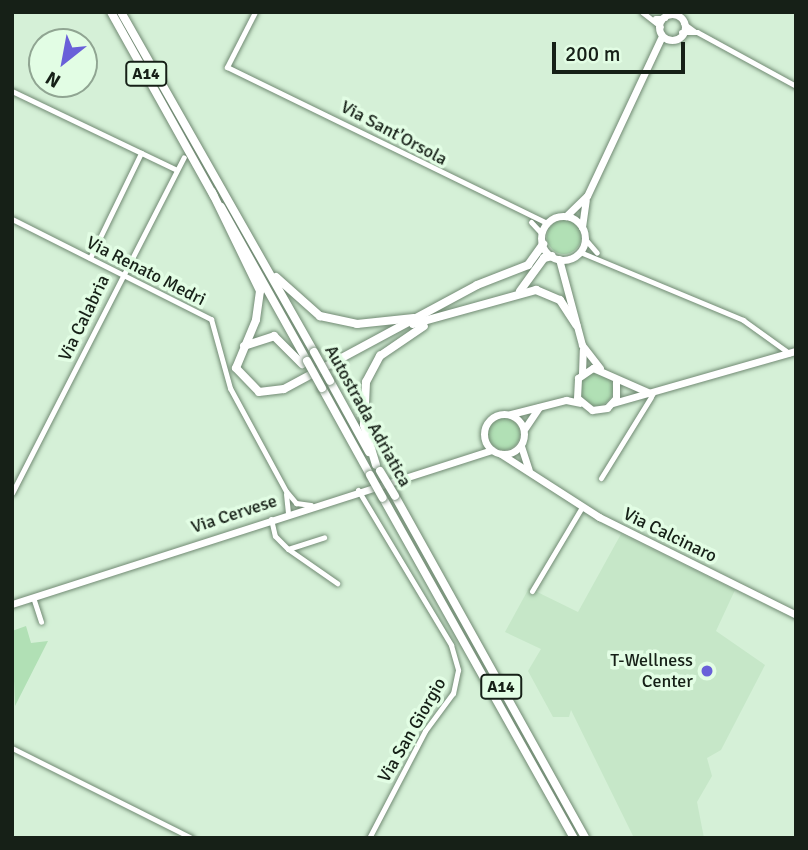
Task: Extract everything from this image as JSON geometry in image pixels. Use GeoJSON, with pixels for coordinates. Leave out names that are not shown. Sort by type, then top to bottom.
{"type":"FeatureCollection","features":[{"type":"Feature","properties":{"kind":"highway","name":"Autostrada Adriatica"},"geometry":{"type":"LineString","coordinates":[[111,12],[314,352],[585,838]]}},
{"type":"Feature","properties":{"kind":"highway","name":"Autostrada Adriatica"},"geometry":{"type":"LineString","coordinates":[[121,12],[183,133]]}},
{"type":"Feature","properties":{"kind":"highway","name":"Autostrada Adriatica"},"geometry":{"type":"LineString","coordinates":[[196,156],[212,192],[319,389],[574,838]]}},
{"type":"Feature","properties":{"kind":"highway"},"geometry":{"type":"LineString","coordinates":[[212,192],[260,291],[256,320],[239,351],[243,381],[259,392],[276,392],[422,316],[528,265],[543,244]]}},
{"type":"Feature","properties":{"kind":"highway"},"geometry":{"type":"LineString","coordinates":[[248,238],[290,295],[320,316],[378,324],[422,316]]}},
{"type":"Feature","properties":{"kind":"highway"},"geometry":{"type":"LineString","coordinates":[[520,290],[544,258],[556,258]]}},
{"type":"Feature","properties":{"kind":"highway"},"geometry":{"type":"LineString","coordinates":[[404,327],[520,290],[555,295],[576,324]]}},
{"type":"Feature","properties":{"kind":"highway"},"geometry":{"type":"LineString","coordinates":[[378,468],[362,411],[370,370],[405,334],[439,318]]}},
{"type":"Feature","properties":{"kind":"highway"},"geometry":{"type":"LineString","coordinates":[[239,351],[257,337],[274,336],[305,362]]}},
{"type":"Feature","properties":{"kind":"main road"},"geometry":{"type":"LineString","coordinates":[[567,281],[585,239],[582,227],[587,196],[652,65],[665,18],[678,15],[681,32],[652,65]]}},
{"type":"Feature","properties":{"kind":"main road"},"geometry":{"type":"LineString","coordinates":[[661,38],[670,42]]}},
{"type":"Feature","properties":{"kind":"main road"},"geometry":{"type":"LineString","coordinates":[[535,475],[522,460],[524,429],[547,403],[575,385],[582,373],[582,345],[567,281],[556,258],[543,244],[542,234],[547,223],[566,216],[587,196]]}},
{"type":"Feature","properties":{"kind":"main road"},"geometry":{"type":"LineString","coordinates":[[566,216],[582,227]]}},
{"type":"Feature","properties":{"kind":"main road"},"geometry":{"type":"LineString","coordinates":[[556,258],[577,254]]}},
{"type":"Feature","properties":{"kind":"main road"},"geometry":{"type":"LineString","coordinates":[[582,345],[600,368],[616,381],[654,395]]}},
{"type":"Feature","properties":{"kind":"main road"},"geometry":{"type":"LineString","coordinates":[[521,445],[501,454],[492,450],[484,436],[489,420],[547,403],[581,404],[597,411],[613,403],[654,395],[792,352]]}},
{"type":"Feature","properties":{"kind":"main road"},"geometry":{"type":"LineString","coordinates":[[582,373],[600,368]]}},
{"type":"Feature","properties":{"kind":"main road"},"geometry":{"type":"LineString","coordinates":[[613,403],[616,381]]}},
{"type":"Feature","properties":{"kind":"main road"},"geometry":{"type":"LineString","coordinates":[[575,385],[581,404]]}},
{"type":"Feature","properties":{"kind":"main road"},"geometry":{"type":"LineString","coordinates":[[510,414],[524,429]]}},
{"type":"Feature","properties":{"kind":"main road","name":"Via Cervese"},"geometry":{"type":"LineString","coordinates":[[466,454],[484,436]]}},
{"type":"Feature","properties":{"kind":"main road","name":"Via Cervese"},"geometry":{"type":"LineString","coordinates":[[12,604],[466,454],[492,450]]}},
{"type":"Feature","properties":{"kind":"main road","name":"Via Calcinaro"},"geometry":{"type":"LineString","coordinates":[[501,454],[582,507],[796,615]]}},
{"type":"Feature","properties":{"kind":"street","name":"Via Sant'Orsola"},"geometry":{"type":"LineString","coordinates":[[255,12],[228,67],[529,219],[547,223]]}},
{"type":"Feature","properties":{"kind":"street"},"geometry":{"type":"LineString","coordinates":[[642,12],[665,18]]}},
{"type":"Feature","properties":{"kind":"street"},"geometry":{"type":"LineString","coordinates":[[649,15],[661,27]]}},
{"type":"Feature","properties":{"kind":"street"},"geometry":{"type":"LineString","coordinates":[[678,15],[697,32],[796,86]]}},
{"type":"Feature","properties":{"kind":"street"},"geometry":{"type":"LineString","coordinates":[[681,32],[697,32]]}},
{"type":"Feature","properties":{"kind":"street"},"geometry":{"type":"LineString","coordinates":[[12,91],[175,169]]}},
{"type":"Feature","properties":{"kind":"street"},"geometry":{"type":"LineString","coordinates":[[90,258],[141,153]]}},
{"type":"Feature","properties":{"kind":"street","name":"Via Calabria"},"geometry":{"type":"LineString","coordinates":[[13,489],[175,169],[184,157]]}},
{"type":"Feature","properties":{"kind":"street","name":"Via Renato Medri"},"geometry":{"type":"LineString","coordinates":[[12,219],[211,319],[230,388],[286,491],[288,513]]}},
{"type":"Feature","properties":{"kind":"street"},"geometry":{"type":"LineString","coordinates":[[529,219],[542,234]]}},
{"type":"Feature","properties":{"kind":"street"},"geometry":{"type":"LineString","coordinates":[[585,239],[603,256],[743,320],[792,352]]}},
{"type":"Feature","properties":{"kind":"street"},"geometry":{"type":"LineString","coordinates":[[577,254],[603,256]]}},
{"type":"Feature","properties":{"kind":"street"},"geometry":{"type":"LineString","coordinates":[[601,478],[643,408],[654,395]]}},
{"type":"Feature","properties":{"kind":"street"},"geometry":{"type":"LineString","coordinates":[[639,399],[643,408]]}},
{"type":"Feature","properties":{"kind":"street","name":"Via San Giorgio"},"geometry":{"type":"LineString","coordinates":[[358,490],[452,645],[458,670],[453,694],[425,731],[369,838]]}},
{"type":"Feature","properties":{"kind":"street"},"geometry":{"type":"LineString","coordinates":[[286,491],[296,503],[311,505]]}},
{"type":"Feature","properties":{"kind":"street"},"geometry":{"type":"LineString","coordinates":[[532,591],[582,507]]}},
{"type":"Feature","properties":{"kind":"street"},"geometry":{"type":"LineString","coordinates":[[271,519],[275,536],[288,549],[337,583]]}},
{"type":"Feature","properties":{"kind":"street"},"geometry":{"type":"LineString","coordinates":[[288,549],[324,537]]}},
{"type":"Feature","properties":{"kind":"street"},"geometry":{"type":"LineString","coordinates":[[33,597],[41,622]]}},
{"type":"Feature","properties":{"kind":"street"},"geometry":{"type":"LineString","coordinates":[[12,748],[192,838]]}},
{"type":"Feature","properties":{"kind":"shaded area"},"geometry":{"type":"Polygon","coordinates":[[[564,220],[576,225],[581,237],[576,249],[564,254],[552,249],[547,237],[552,225],[564,220]]]}},
{"type":"Feature","properties":{"kind":"shaded area"},"geometry":{"type":"Polygon","coordinates":[[[596,372],[608,377],[613,389],[608,401],[596,406],[584,401],[579,389],[584,377],[596,372]]]}},
{"type":"Feature","properties":{"kind":"shaded area"},"geometry":{"type":"Polygon","coordinates":[[[504,418],[516,422],[520,434],[516,446],[504,450],[492,446],[488,434],[492,422],[504,418]]]}},
{"type":"Feature","properties":{"kind":"shaded area"},"geometry":{"type":"Polygon","coordinates":[[[621,534],[735,590],[716,631],[765,665],[721,750],[707,758],[712,776],[697,802],[704,838],[634,838],[571,710],[569,717],[553,717],[528,671],[541,649],[505,632],[529,588],[578,612],[621,534]]]}},
{"type":"Feature","properties":{"kind":"shaded area"},"geometry":{"type":"Polygon","coordinates":[[[26,626],[31,643],[48,641],[15,706],[12,631],[26,626]]]}},
{"type":"Feature","properties":{"kind":"place","name":"T-Wellness Center"},"geometry":{"type":"Point","coordinates":[707,671]}}]}
